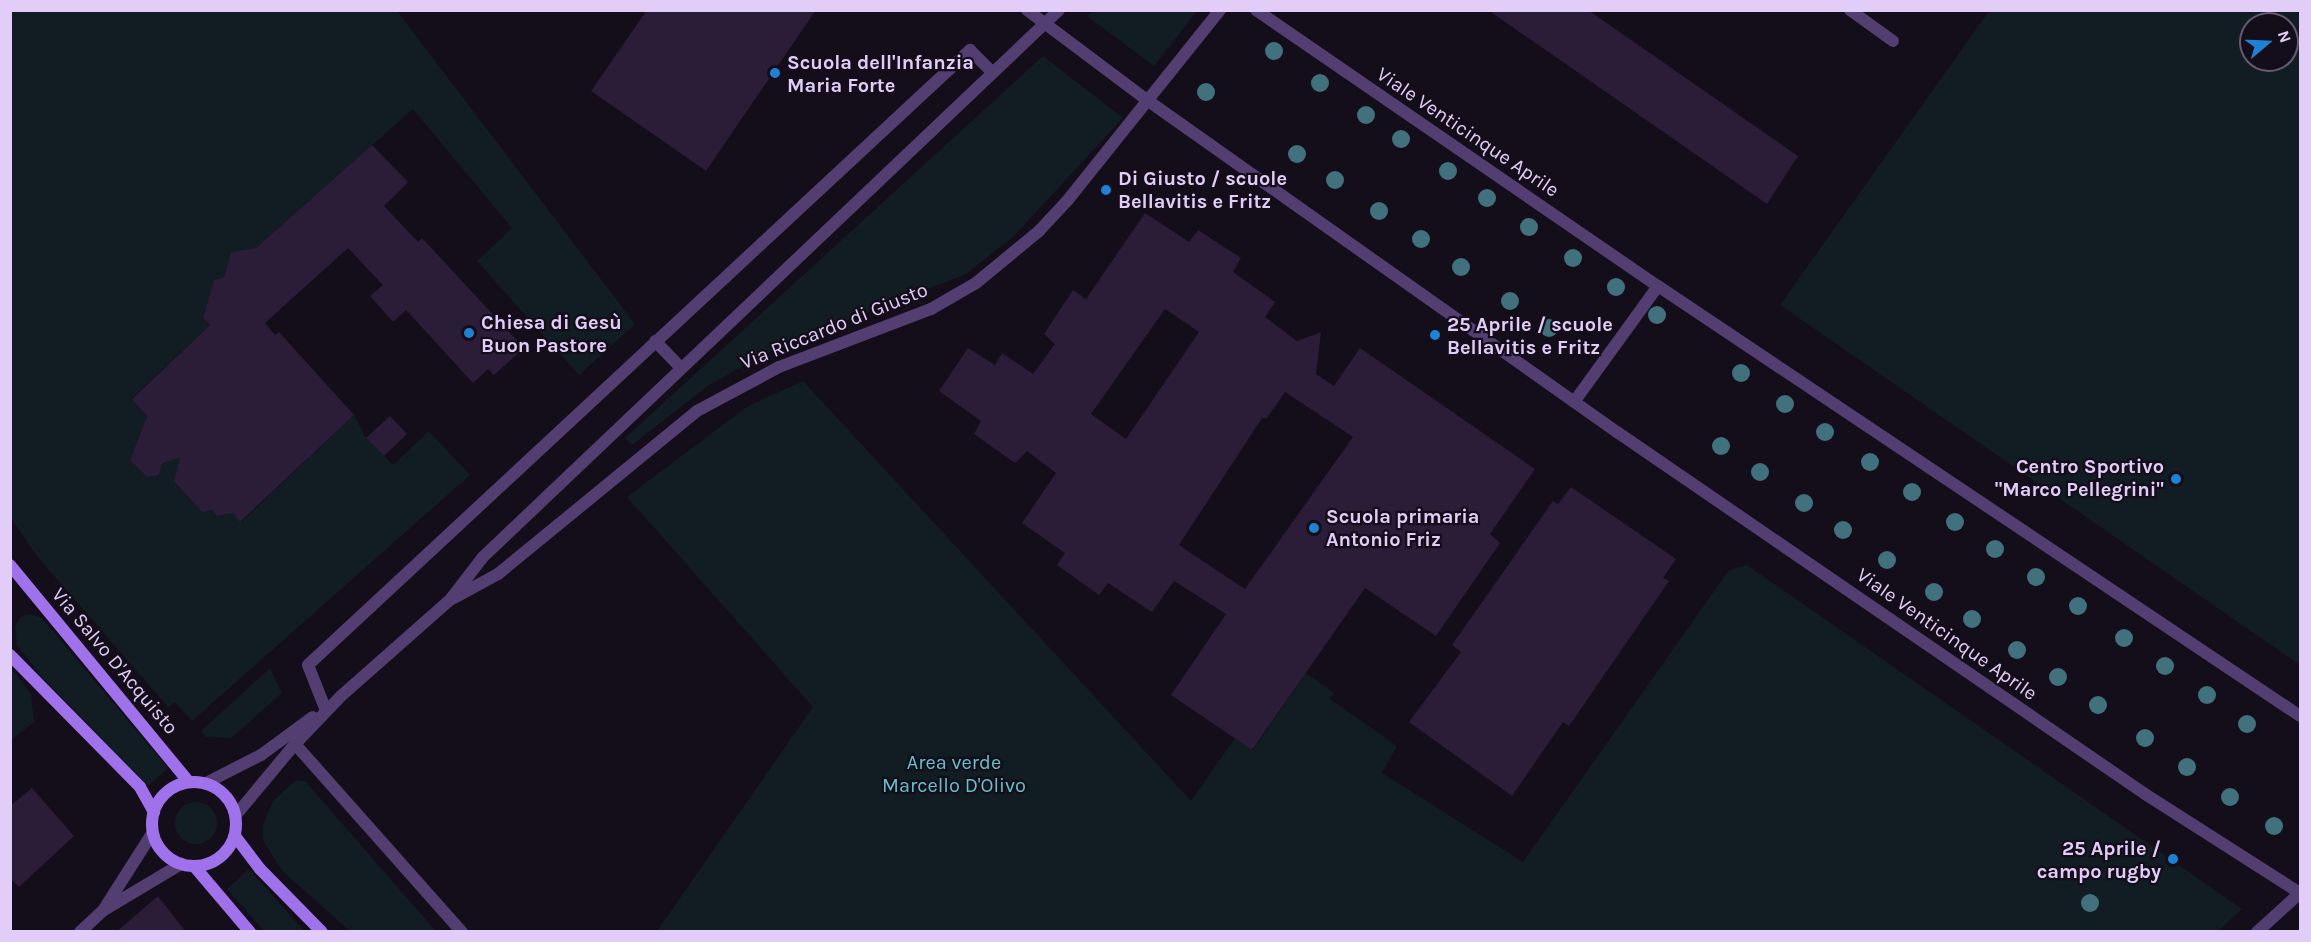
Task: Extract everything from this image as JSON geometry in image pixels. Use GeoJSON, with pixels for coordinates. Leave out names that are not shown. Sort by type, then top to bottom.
{"type":"FeatureCollection","features":[{"type":"Feature","properties":{"kind":"street"},"geometry":{"type":"LineString","coordinates":[[1027,10],[1147,100]]}},
{"type":"Feature","properties":{"kind":"street","name":"Via Riccardo di Giusto"},"geometry":{"type":"LineString","coordinates":[[236,816],[294,744],[341,696],[450,600],[483,556],[1059,10]]}},
{"type":"Feature","properties":{"kind":"street","name":"Via Riccardo di Giusto"},"geometry":{"type":"LineString","coordinates":[[450,600],[498,574],[651,446],[707,405],[779,367],[931,309],[976,283],[1039,231],[1220,10]]}},
{"type":"Feature","properties":{"kind":"street","name":"Viale Venticinque Aprile"},"geometry":{"type":"LineString","coordinates":[[1256,10],[1658,286],[2301,716]]}},
{"type":"Feature","properties":{"kind":"street"},"geometry":{"type":"LineString","coordinates":[[1850,10],[1893,41]]}},
{"type":"Feature","properties":{"kind":"street"},"geometry":{"type":"LineString","coordinates":[[324,708],[308,665],[970,50],[992,72]]}},
{"type":"Feature","properties":{"kind":"street","name":"Viale Venticinque Aprile"},"geometry":{"type":"LineString","coordinates":[[1147,100],[1574,402],[2145,794],[2301,893]]}},
{"type":"Feature","properties":{"kind":"street"},"geometry":{"type":"LineString","coordinates":[[1574,402],[1658,286]]}},
{"type":"Feature","properties":{"kind":"street"},"geometry":{"type":"LineString","coordinates":[[655,341],[681,368]]}},
{"type":"Feature","properties":{"kind":"street","name":"Via Salvo D'Acquisto"},"geometry":{"type":"LineString","coordinates":[[10,565],[189,782]]}},
{"type":"Feature","properties":{"kind":"street"},"geometry":{"type":"LineString","coordinates":[[10,655],[141,787],[154,812]]}},
{"type":"Feature","properties":{"kind":"street","name":"Via Riccardo di Giusto"},"geometry":{"type":"LineString","coordinates":[[206,783],[261,755],[341,696]]}},
{"type":"Feature","properties":{"kind":"street"},"geometry":{"type":"LineString","coordinates":[[294,744],[462,932]]}},
{"type":"Feature","properties":{"kind":"street"},"geometry":{"type":"LineString","coordinates":[[80,932],[104,910],[188,865],[220,857],[235,836],[236,816],[230,801],[206,783],[189,782],[167,791],[154,812],[153,832],[159,847],[188,865],[250,932]]}},
{"type":"Feature","properties":{"kind":"street"},"geometry":{"type":"LineString","coordinates":[[104,910],[153,832]]}},
{"type":"Feature","properties":{"kind":"street"},"geometry":{"type":"LineString","coordinates":[[235,836],[260,869],[322,932]]}},
{"type":"Feature","properties":{"kind":"street"},"geometry":{"type":"LineString","coordinates":[[2258,932],[2301,893]]}},
{"type":"Feature","properties":{"kind":"green space"},"geometry":{"type":"Polygon","coordinates":[[[10,11],[397,11],[635,324],[579,375],[477,261],[512,228],[413,109],[256,248],[231,252],[224,277],[214,280],[203,318],[210,325],[132,398],[147,416],[130,460],[147,477],[159,475],[162,463],[180,458],[217,516],[233,513],[241,522],[354,415],[366,438],[393,465],[429,431],[470,475],[192,721],[175,702],[168,707],[36,555],[11,518],[10,11]]]}},
{"type":"Feature","properties":{"kind":"green space"},"geometry":{"type":"Polygon","coordinates":[[[1093,11],[1197,11],[1154,66],[1087,16],[1093,11]]]}},
{"type":"Feature","properties":{"kind":"green space","name":"Centro Sportivo \"Marco Pellegrini\""},"geometry":{"type":"Polygon","coordinates":[[[1989,11],[2300,11],[2300,665],[1780,305],[1989,11]]]}},
{"type":"Feature","properties":{"kind":"green space"},"geometry":{"type":"Polygon","coordinates":[[[1043,56],[1123,118],[1014,236],[966,274],[771,351],[709,385],[632,445],[625,438],[1043,56]]]}},
{"type":"Feature","properties":{"kind":"green space","name":"Area verde Marcello D'Olivo"},"geometry":{"type":"Polygon","coordinates":[[[803,381],[1191,801],[1235,738],[1253,750],[1306,673],[1334,693],[1330,699],[1397,746],[1382,773],[1523,862],[1729,570],[1747,565],[2242,909],[2217,932],[657,931],[813,707],[627,497],[748,406],[803,381]]]}},
{"type":"Feature","properties":{"kind":"green space"},"geometry":{"type":"Polygon","coordinates":[[[30,614],[42,618],[168,768],[148,786],[41,676],[17,645],[15,626],[21,617],[30,614]]]}},
{"type":"Feature","properties":{"kind":"green space"},"geometry":{"type":"Polygon","coordinates":[[[11,668],[31,694],[34,722],[11,740],[11,668]]]}},
{"type":"Feature","properties":{"kind":"green space"},"geometry":{"type":"Polygon","coordinates":[[[270,668],[282,693],[231,738],[206,737],[201,731],[270,668]]]}},
{"type":"Feature","properties":{"kind":"green space"},"geometry":{"type":"Polygon","coordinates":[[[296,780],[306,782],[436,931],[350,931],[282,871],[263,840],[263,825],[273,801],[296,780]]]}},
{"type":"Feature","properties":{"kind":"green space"},"geometry":{"type":"Polygon","coordinates":[[[196,802],[211,808],[217,823],[211,838],[196,844],[181,838],[175,823],[181,808],[196,802]]]}},
{"type":"Feature","properties":{"kind":"green space"},"geometry":{"type":"Polygon","coordinates":[[[249,869],[304,931],[264,931],[227,889],[249,869]]]}},
{"type":"Feature","properties":{"kind":"building"},"geometry":{"type":"Polygon","coordinates":[[[647,10],[816,10],[706,171],[591,91],[647,10]]]}},
{"type":"Feature","properties":{"kind":"building"},"geometry":{"type":"Polygon","coordinates":[[[1488,10],[1588,10],[1798,156],[1767,204],[1488,10]]]}},
{"type":"Feature","properties":{"kind":"building","name":"Chiesa di Gesù Buon Pastore"},"geometry":{"type":"Polygon","coordinates":[[[372,145],[408,182],[384,206],[418,242],[422,238],[524,348],[494,375],[488,369],[473,383],[406,310],[393,322],[370,296],[383,285],[348,248],[265,323],[275,335],[279,332],[354,415],[240,522],[233,513],[217,516],[212,510],[202,512],[174,481],[180,458],[162,463],[159,475],[147,477],[130,460],[147,416],[132,399],[210,325],[203,318],[214,280],[224,277],[231,252],[256,248],[372,145]]]}},
{"type":"Feature","properties":{"kind":"building"},"geometry":{"type":"Polygon","coordinates":[[[1145,213],[1189,242],[1198,230],[1241,258],[1233,272],[1275,302],[1265,317],[1297,341],[1321,332],[1316,374],[1334,386],[1360,348],[1535,469],[1490,534],[1500,543],[1436,636],[1365,588],[1252,750],[1171,695],[1226,614],[1174,581],[1152,612],[1108,583],[1099,595],[1057,565],[1065,553],[1022,523],[1056,473],[1027,451],[1015,463],[974,434],[981,421],[939,391],[968,348],[995,365],[1002,353],[1033,374],[1055,344],[1044,334],[1073,290],[1086,299],[1145,213]],[[1165,309],[1091,414],[1126,439],[1199,332],[1165,309]],[[1285,392],[1267,418],[1262,418],[1179,545],[1245,589],[1353,437],[1285,392]]]}},
{"type":"Feature","properties":{"kind":"building"},"geometry":{"type":"Polygon","coordinates":[[[390,416],[407,434],[384,456],[366,438],[390,416]]]}},
{"type":"Feature","properties":{"kind":"building"},"geometry":{"type":"Polygon","coordinates":[[[1571,487],[1676,559],[1663,578],[1669,581],[1569,726],[1563,722],[1512,796],[1409,722],[1461,652],[1452,645],[1553,501],[1558,504],[1571,487]]]}},
{"type":"Feature","properties":{"kind":"building"},"geometry":{"type":"Polygon","coordinates":[[[32,788],[74,836],[19,887],[10,878],[10,806],[32,788]]]}},
{"type":"Feature","properties":{"kind":"building"},"geometry":{"type":"Polygon","coordinates":[[[158,896],[186,932],[116,932],[158,896]]]}},
{"type":"Feature","properties":{"kind":"place","name":"Scuola dell'Infanzia Maria Forte"},"geometry":{"type":"Point","coordinates":[775,73]}},
{"type":"Feature","properties":{"kind":"place","name":"Di Giusto / scuole Bellavitis e Fritz"},"geometry":{"type":"Point","coordinates":[1106,190]}},
{"type":"Feature","properties":{"kind":"place","name":"Chiesa di Gesù Buon Pastore"},"geometry":{"type":"Point","coordinates":[469,333]}},
{"type":"Feature","properties":{"kind":"place","name":"25 Aprile / scuole Bellavitis e Fritz"},"geometry":{"type":"Point","coordinates":[1435,335]}},
{"type":"Feature","properties":{"kind":"place","name":"Centro Sportivo \"Marco Pellegrini\""},"geometry":{"type":"Point","coordinates":[2176,479]}},
{"type":"Feature","properties":{"kind":"place","name":"Scuola primaria Antonio Friz"},"geometry":{"type":"Point","coordinates":[1314,528]}},
{"type":"Feature","properties":{"kind":"place","name":"25 Aprile / campo rugby"},"geometry":{"type":"Point","coordinates":[2173,859]}}]}
